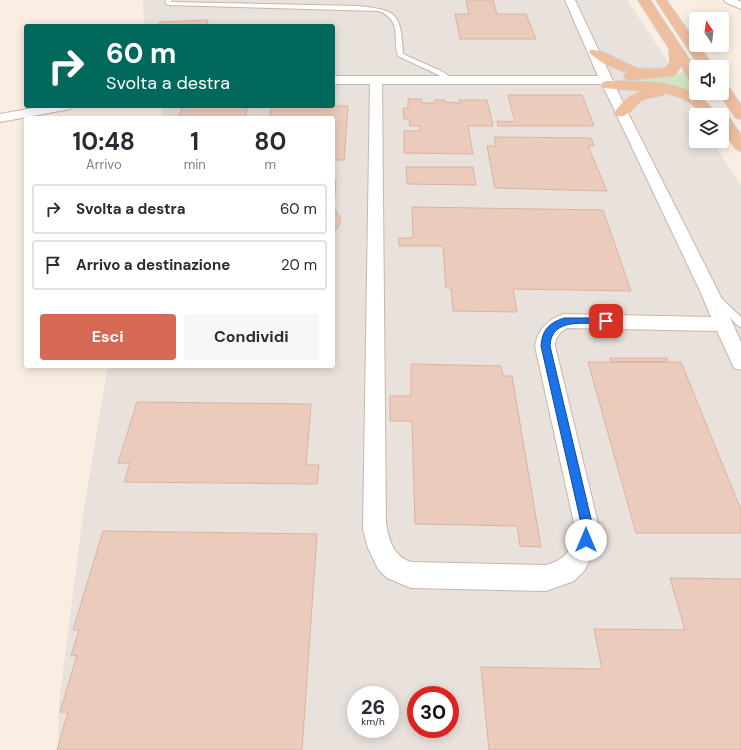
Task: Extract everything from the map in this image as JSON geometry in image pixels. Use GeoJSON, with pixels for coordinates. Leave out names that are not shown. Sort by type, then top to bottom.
{"type":"FeatureCollection","features":[{"type":"Feature","properties":{"kind":"highway"},"geometry":{"type":"LineString","coordinates":[[644,0],[689,70]]}},
{"type":"Feature","properties":{"kind":"highway"},"geometry":{"type":"LineString","coordinates":[[661,0],[702,60]]}},
{"type":"Feature","properties":{"kind":"highway"},"geometry":{"type":"LineString","coordinates":[[595,53],[614,65],[632,71],[648,74],[660,74],[670,72],[673,69],[677,62],[675,49]]}},
{"type":"Feature","properties":{"kind":"highway"},"geometry":{"type":"LineString","coordinates":[[607,83],[648,74]]}},
{"type":"Feature","properties":{"kind":"highway"},"geometry":{"type":"LineString","coordinates":[[607,83],[669,91],[692,97],[705,108]]}},
{"type":"Feature","properties":{"kind":"highway"},"geometry":{"type":"LineString","coordinates":[[621,112],[628,103],[636,97],[669,91]]}},
{"type":"Feature","properties":{"kind":"highway"},"geometry":{"type":"LineString","coordinates":[[729,98],[741,115]]}},
{"type":"Feature","properties":{"kind":"highway"},"geometry":{"type":"LineString","coordinates":[[729,128],[740,145]]}},
{"type":"Feature","properties":{"kind":"highway"},"geometry":{"type":"LineString","coordinates":[[729,138],[740,145]]}},
{"type":"Feature","properties":{"kind":"street"},"geometry":{"type":"LineString","coordinates":[[570,0],[595,53],[607,83],[709,291],[736,323],[741,362]]}},
{"type":"Feature","properties":{"kind":"street"},"geometry":{"type":"LineString","coordinates":[[730,0],[741,6]]}},
{"type":"Feature","properties":{"kind":"street"},"geometry":{"type":"LineString","coordinates":[[335,80],[451,79],[607,83]]}},
{"type":"Feature","properties":{"kind":"street"},"geometry":{"type":"LineString","coordinates":[[376,80],[374,523],[376,539],[384,556],[395,568],[411,575],[546,578],[566,572],[580,557],[586,540],[586,523],[545,346],[546,336],[552,328],[564,321],[577,320],[736,323]]}},
{"type":"Feature","properties":{"kind":"street"},"geometry":{"type":"LineString","coordinates":[[0,118],[54,108]]}},
{"type":"Feature","properties":{"kind":"lane"},"geometry":{"type":"LineString","coordinates":[[169,0],[168,3],[358,8],[383,11],[396,21],[399,30],[400,54],[412,63],[443,74],[451,79]]}},
{"type":"Feature","properties":{"kind":"shaded area"},"geometry":{"type":"Polygon","coordinates":[[[143,0],[627,0],[673,69],[682,93],[692,108],[689,108],[689,148],[717,148],[741,186],[741,750],[58,750],[59,703],[83,515],[108,368],[335,368],[335,116],[161,116],[163,108],[335,108],[335,24],[144,24],[143,0]]]}},
{"type":"Feature","properties":{"kind":"green space"},"geometry":{"type":"Polygon","coordinates":[[[683,71],[689,81],[689,94],[626,83],[671,77],[683,71]]]}},
{"type":"Feature","properties":{"kind":"building"},"geometry":{"type":"Polygon","coordinates":[[[466,0],[493,0],[497,14],[526,14],[536,39],[460,39],[455,14],[469,14],[466,0]]]}},
{"type":"Feature","properties":{"kind":"building"},"geometry":{"type":"Polygon","coordinates":[[[208,20],[207,24],[160,24],[160,22],[208,20]]]}},
{"type":"Feature","properties":{"kind":"building"},"geometry":{"type":"Polygon","coordinates":[[[508,95],[582,95],[594,126],[498,126],[497,121],[515,122],[508,95]]]}},
{"type":"Feature","properties":{"kind":"building"},"geometry":{"type":"Polygon","coordinates":[[[408,99],[421,99],[422,103],[435,103],[435,100],[460,103],[459,100],[487,100],[493,126],[468,126],[473,154],[404,153],[404,131],[420,131],[420,126],[410,126],[409,119],[404,119],[403,108],[408,108],[408,99]]]}},
{"type":"Feature","properties":{"kind":"building"},"geometry":{"type":"Polygon","coordinates":[[[335,106],[348,106],[344,160],[335,160],[335,116],[270,116],[272,108],[335,108],[335,106]]]}},
{"type":"Feature","properties":{"kind":"building"},"geometry":{"type":"Polygon","coordinates":[[[182,108],[248,108],[246,116],[179,116],[182,108]]]}},
{"type":"Feature","properties":{"kind":"building"},"geometry":{"type":"Polygon","coordinates":[[[494,137],[591,138],[594,146],[588,146],[607,191],[495,188],[487,146],[496,146],[494,137]]]}},
{"type":"Feature","properties":{"kind":"building"},"geometry":{"type":"Polygon","coordinates":[[[406,167],[473,167],[476,185],[407,184],[406,167]]]}},
{"type":"Feature","properties":{"kind":"building"},"geometry":{"type":"Polygon","coordinates":[[[412,207],[603,210],[631,291],[513,289],[517,312],[453,311],[451,288],[446,288],[443,246],[399,246],[399,238],[413,238],[412,207]]]}},
{"type":"Feature","properties":{"kind":"building"},"geometry":{"type":"Polygon","coordinates":[[[335,209],[341,221],[335,232],[335,209]]]}},
{"type":"Feature","properties":{"kind":"building"},"geometry":{"type":"Polygon","coordinates":[[[610,358],[667,358],[668,362],[611,362],[610,358]]]}},
{"type":"Feature","properties":{"kind":"building"},"geometry":{"type":"Polygon","coordinates":[[[588,362],[681,362],[741,510],[741,533],[636,533],[588,362]]]}},
{"type":"Feature","properties":{"kind":"building"},"geometry":{"type":"Polygon","coordinates":[[[411,364],[501,366],[503,376],[512,376],[541,547],[520,546],[517,526],[415,524],[412,421],[390,421],[390,396],[411,396],[411,364]]]}},
{"type":"Feature","properties":{"kind":"building"},"geometry":{"type":"Polygon","coordinates":[[[137,402],[311,404],[306,465],[319,465],[317,484],[124,482],[130,463],[118,463],[137,402]]]}},
{"type":"Feature","properties":{"kind":"building"},"geometry":{"type":"Polygon","coordinates":[[[103,531],[317,534],[302,750],[57,750],[68,712],[60,712],[77,655],[71,656],[79,630],[73,630],[103,531]]]}},
{"type":"Feature","properties":{"kind":"building"},"geometry":{"type":"Polygon","coordinates":[[[670,578],[741,579],[741,750],[489,750],[481,667],[602,669],[594,629],[685,630],[670,578]]]}},
{"type":"Feature","properties":{"kind":"route"},"geometry":{"type":"LineString","coordinates":[[586,540],[586,523],[545,346],[546,336],[552,328],[564,321],[606,321]]}}]}
